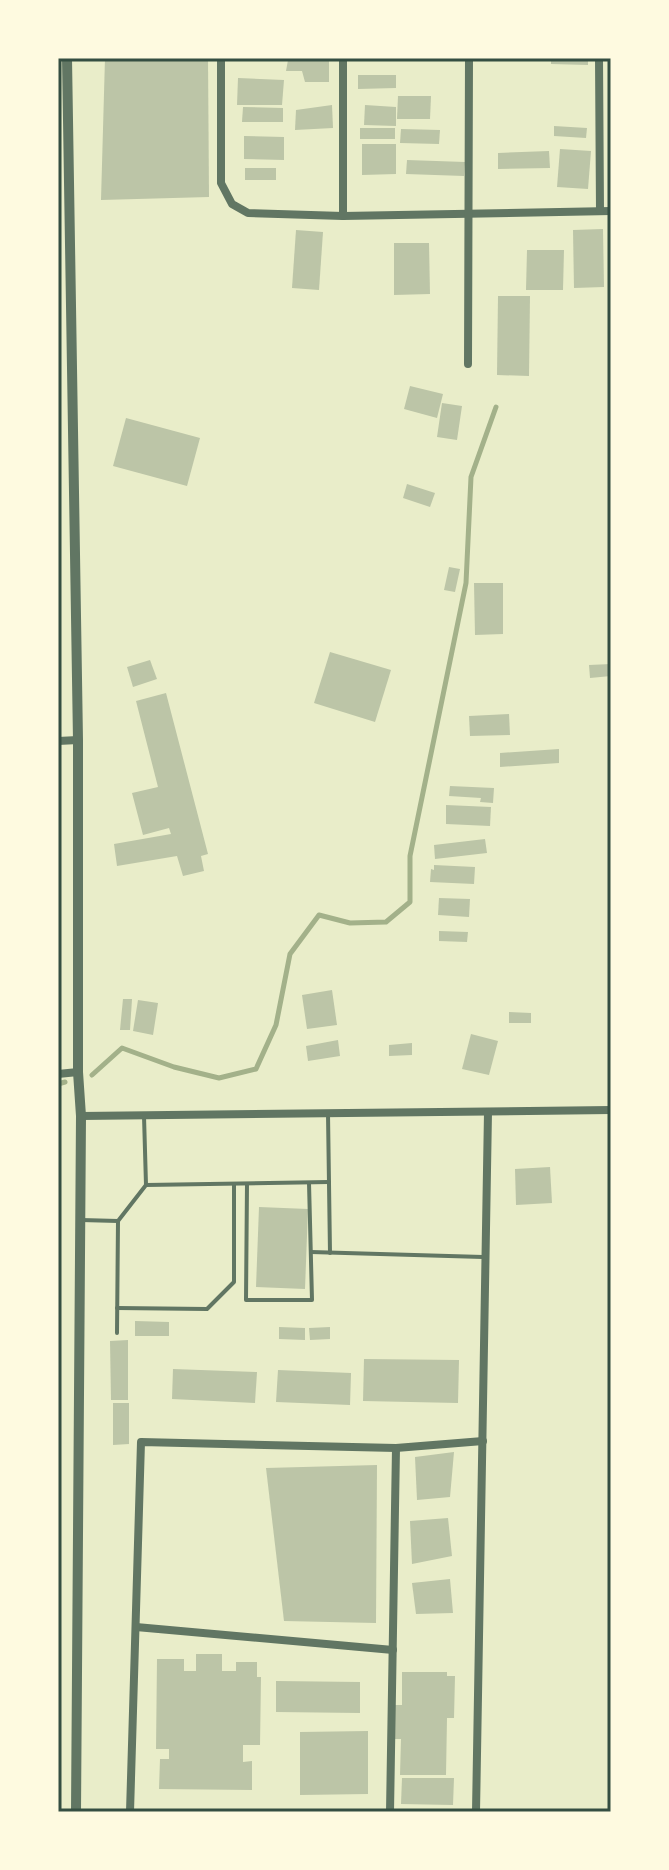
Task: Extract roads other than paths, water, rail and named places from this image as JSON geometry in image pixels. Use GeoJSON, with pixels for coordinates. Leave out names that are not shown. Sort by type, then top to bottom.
{"type":"FeatureCollection","features":[{"type":"Feature","properties":{"kind":"street"},"geometry":{"type":"LineString","coordinates":[[67,58],[78,740],[78,1072],[81,1116],[76,1812]]}},
{"type":"Feature","properties":{"kind":"street"},"geometry":{"type":"LineString","coordinates":[[221,58],[221,183],[232,204],[248,213],[343,216],[611,211]]}},
{"type":"Feature","properties":{"kind":"street"},"geometry":{"type":"LineString","coordinates":[[343,58],[343,216]]}},
{"type":"Feature","properties":{"kind":"street"},"geometry":{"type":"LineString","coordinates":[[468,364],[469,58]]}},
{"type":"Feature","properties":{"kind":"street"},"geometry":{"type":"LineString","coordinates":[[599,58],[600,211]]}},
{"type":"Feature","properties":{"kind":"street"},"geometry":{"type":"LineString","coordinates":[[58,392],[71,388]]}},
{"type":"Feature","properties":{"kind":"street"},"geometry":{"type":"LineString","coordinates":[[58,741],[78,740]]}},
{"type":"Feature","properties":{"kind":"street"},"geometry":{"type":"LineString","coordinates":[[58,1074],[78,1072]]}},
{"type":"Feature","properties":{"kind":"street"},"geometry":{"type":"LineString","coordinates":[[81,1116],[611,1110]]}},
{"type":"Feature","properties":{"kind":"street"},"geometry":{"type":"LineString","coordinates":[[476,1812],[488,1112]]}},
{"type":"Feature","properties":{"kind":"street"},"geometry":{"type":"LineString","coordinates":[[130,1812],[141,1442],[396,1448],[483,1441]]}},
{"type":"Feature","properties":{"kind":"street"},"geometry":{"type":"LineString","coordinates":[[390,1812],[396,1448]]}},
{"type":"Feature","properties":{"kind":"street"},"geometry":{"type":"LineString","coordinates":[[136,1627],[393,1650]]}},
{"type":"Feature","properties":{"kind":"lane"},"geometry":{"type":"LineString","coordinates":[[328,1114],[330,1253]]}},
{"type":"Feature","properties":{"kind":"lane"},"geometry":{"type":"LineString","coordinates":[[117,1333],[118,1221],[146,1185],[144,1115]]}},
{"type":"Feature","properties":{"kind":"lane"},"geometry":{"type":"LineString","coordinates":[[146,1185],[329,1182]]}},
{"type":"Feature","properties":{"kind":"lane"},"geometry":{"type":"LineString","coordinates":[[247,1184],[246,1300],[312,1300],[309,1183]]}},
{"type":"Feature","properties":{"kind":"lane"},"geometry":{"type":"LineString","coordinates":[[117,1308],[207,1309],[234,1282],[234,1184]]}},
{"type":"Feature","properties":{"kind":"lane"},"geometry":{"type":"LineString","coordinates":[[80,1220],[118,1221]]}},
{"type":"Feature","properties":{"kind":"lane"},"geometry":{"type":"LineString","coordinates":[[311,1252],[486,1257]]}},
{"type":"Feature","properties":{"kind":"waterway"},"geometry":{"type":"LineString","coordinates":[[92,1075],[122,1048],[174,1067],[219,1078],[256,1069],[276,1025],[290,954],[319,915],[350,923],[386,922],[410,902],[410,856],[466,583],[471,477],[496,407]]}},
{"type":"Feature","properties":{"kind":"waterway"},"geometry":{"type":"LineString","coordinates":[[58,1084],[65,1082]]}}]}
